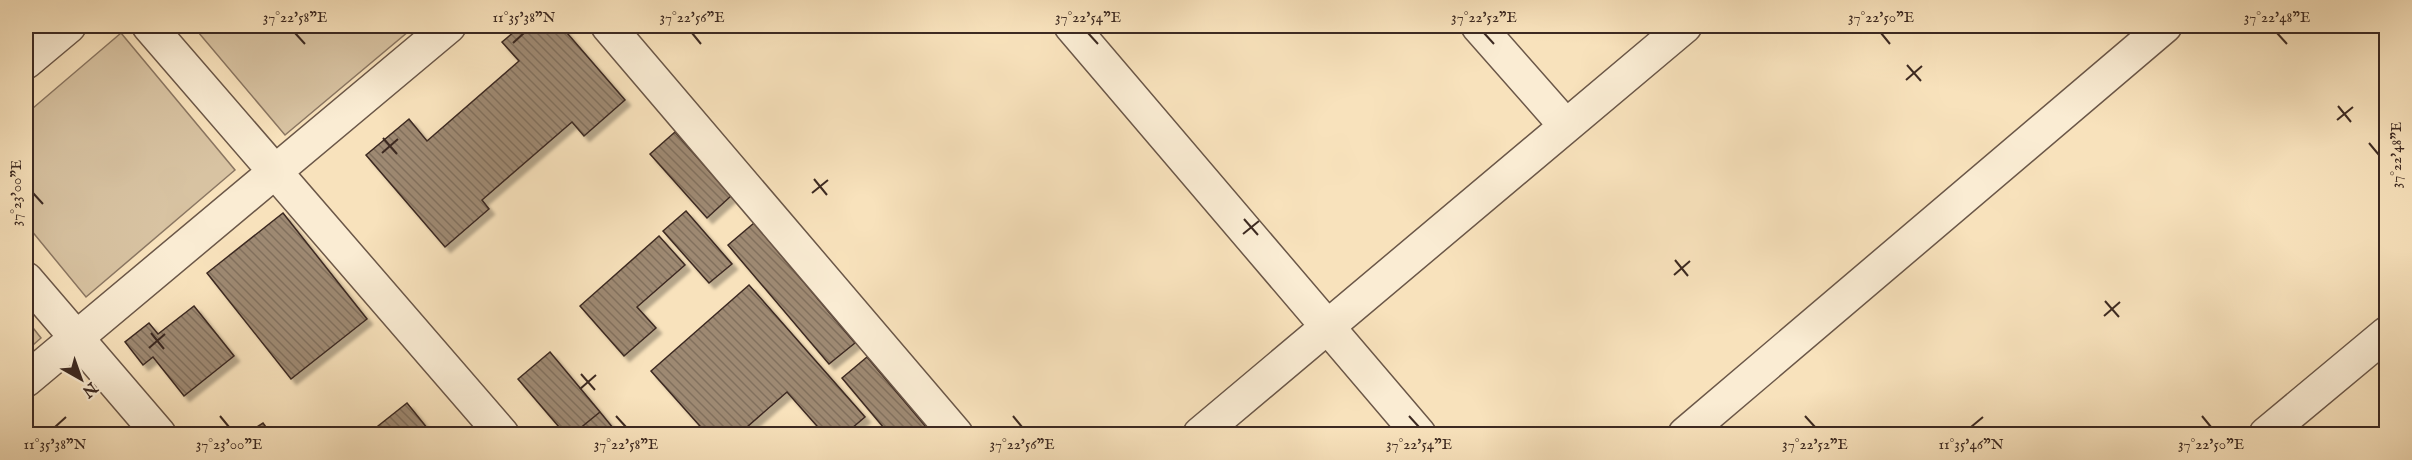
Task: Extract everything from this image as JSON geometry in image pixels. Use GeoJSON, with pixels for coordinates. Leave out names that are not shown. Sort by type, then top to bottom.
{"type":"FeatureCollection","features":[{"type":"Feature","properties":{"kind":"street"},"geometry":{"type":"LineString","coordinates":[[148,26],[502,435]]}},
{"type":"Feature","properties":{"kind":"street"},"geometry":{"type":"LineString","coordinates":[[26,380],[449,26]]}},
{"type":"Feature","properties":{"kind":"street"},"geometry":{"type":"LineString","coordinates":[[608,26],[956,435]]}},
{"type":"Feature","properties":{"kind":"street"},"geometry":{"type":"LineString","coordinates":[[1071,26],[1419,435]]}},
{"type":"Feature","properties":{"kind":"street"},"geometry":{"type":"LineString","coordinates":[[1478,26],[1566,126]]}},
{"type":"Feature","properties":{"kind":"street"},"geometry":{"type":"LineString","coordinates":[[1200,435],[1685,26]]}},
{"type":"Feature","properties":{"kind":"street"},"geometry":{"type":"LineString","coordinates":[[1685,435],[2165,26]]}},
{"type":"Feature","properties":{"kind":"street"},"geometry":{"type":"LineString","coordinates":[[26,62],[65,27]]}},
{"type":"Feature","properties":{"kind":"street"},"geometry":{"type":"LineString","coordinates":[[26,279],[159,435]]}},
{"type":"Feature","properties":{"kind":"street"},"geometry":{"type":"LineString","coordinates":[[2266,435],[2386,334]]}},
{"type":"Feature","properties":{"kind":"shaded area"},"geometry":{"type":"Polygon","coordinates":[[[193,26],[415,26],[285,135],[193,26]]]}},
{"type":"Feature","properties":{"kind":"shaded area"},"geometry":{"type":"Polygon","coordinates":[[[121,33],[235,170],[86,297],[26,224],[26,114],[121,33]]]}},
{"type":"Feature","properties":{"kind":"shaded area"},"geometry":{"type":"Polygon","coordinates":[[[26,319],[41,338],[26,351],[26,319]]]}},
{"type":"Feature","properties":{"kind":"building"},"geometry":{"type":"Polygon","coordinates":[[[521,26],[561,26],[625,100],[584,136],[572,122],[482,200],[489,209],[445,247],[366,155],[409,119],[427,141],[519,61],[502,42],[521,26]]]}},
{"type":"Feature","properties":{"kind":"building"},"geometry":{"type":"Polygon","coordinates":[[[675,132],[731,196],[707,218],[650,154],[675,132]]]}},
{"type":"Feature","properties":{"kind":"building"},"geometry":{"type":"Polygon","coordinates":[[[686,211],[732,264],[709,283],[663,231],[686,211]]]}},
{"type":"Feature","properties":{"kind":"building"},"geometry":{"type":"Polygon","coordinates":[[[283,213],[367,319],[291,379],[207,273],[283,213]]]}},
{"type":"Feature","properties":{"kind":"building"},"geometry":{"type":"Polygon","coordinates":[[[754,223],[855,343],[829,364],[728,245],[754,223]]]}},
{"type":"Feature","properties":{"kind":"building"},"geometry":{"type":"Polygon","coordinates":[[[659,236],[685,265],[637,307],[656,328],[624,356],[580,306],[659,236]]]}},
{"type":"Feature","properties":{"kind":"building"},"geometry":{"type":"Polygon","coordinates":[[[749,285],[865,417],[845,434],[824,434],[787,392],[739,434],[707,434],[651,371],[749,285]]]}},
{"type":"Feature","properties":{"kind":"building"},"geometry":{"type":"Polygon","coordinates":[[[194,306],[234,356],[184,396],[153,357],[143,365],[125,342],[149,323],[158,334],[194,306]]]}},
{"type":"Feature","properties":{"kind":"building"},"geometry":{"type":"Polygon","coordinates":[[[550,352],[600,412],[573,434],[565,434],[518,379],[550,352]]]}},
{"type":"Feature","properties":{"kind":"building"},"geometry":{"type":"Polygon","coordinates":[[[867,357],[932,434],[889,434],[842,378],[867,357]]]}},
{"type":"Feature","properties":{"kind":"building"},"geometry":{"type":"Polygon","coordinates":[[[407,403],[432,434],[368,434],[407,403]]]}},
{"type":"Feature","properties":{"kind":"building"},"geometry":{"type":"Polygon","coordinates":[[[600,412],[618,434],[573,434],[600,412]]]}},
{"type":"Feature","properties":{"kind":"building"},"geometry":{"type":"Polygon","coordinates":[[[263,423],[271,434],[246,434],[263,423]]]}}]}
